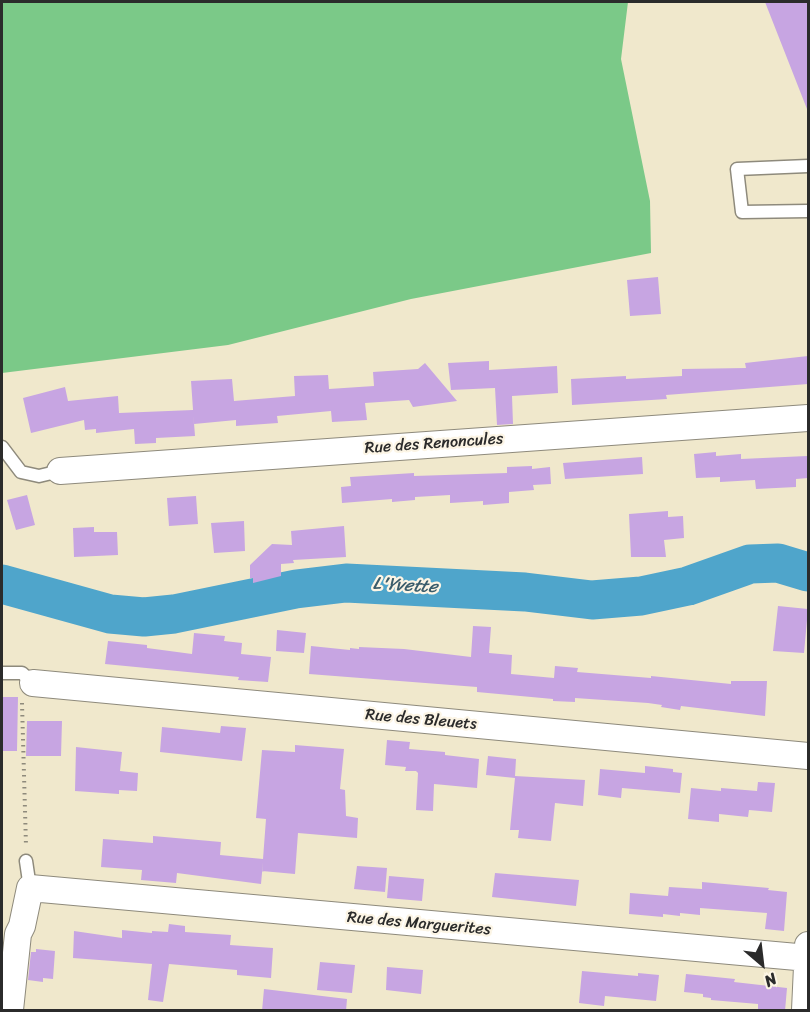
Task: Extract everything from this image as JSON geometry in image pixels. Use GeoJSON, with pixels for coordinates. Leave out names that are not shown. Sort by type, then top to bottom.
{"type":"FeatureCollection","features":[{"type":"Feature","properties":{"kind":"street","name":"Rue des Renoncules"},"geometry":{"type":"LineString","coordinates":[[60,471],[808,418]]}},
{"type":"Feature","properties":{"kind":"street","name":"Rue des Bleuets"},"geometry":{"type":"LineString","coordinates":[[27,678],[808,756]]}},
{"type":"Feature","properties":{"kind":"street","name":"Rue des Marguerites"},"geometry":{"type":"LineString","coordinates":[[30,888],[808,954]]}},
{"type":"Feature","properties":{"kind":"street"},"geometry":{"type":"LineString","coordinates":[[10,1011],[18,934],[30,888]]}},
{"type":"Feature","properties":{"kind":"street"},"geometry":{"type":"LineString","coordinates":[[805,1011],[808,954]]}},
{"type":"Feature","properties":{"kind":"lane"},"geometry":{"type":"LineString","coordinates":[[808,165],[737,169],[742,212],[808,211]]}},
{"type":"Feature","properties":{"kind":"lane"},"geometry":{"type":"LineString","coordinates":[[2,447],[21,472],[39,476],[60,471]]}},
{"type":"Feature","properties":{"kind":"lane"},"geometry":{"type":"LineString","coordinates":[[2,673],[27,678]]}},
{"type":"Feature","properties":{"kind":"lane"},"geometry":{"type":"LineString","coordinates":[[26,861],[30,888]]}},
{"type":"Feature","properties":{"kind":"path"},"geometry":{"type":"LineString","coordinates":[[26,861],[27,678]]}},
{"type":"Feature","properties":{"kind":"green space"},"geometry":{"type":"Polygon","coordinates":[[[2,2],[628,2],[621,59],[650,201],[651,253],[411,299],[228,345],[2,373],[2,2]]]}},
{"type":"Feature","properties":{"kind":"building"},"geometry":{"type":"Polygon","coordinates":[[[765,2],[808,2],[808,109],[807,109],[765,2]]]}},
{"type":"Feature","properties":{"kind":"building"},"geometry":{"type":"Polygon","coordinates":[[[658,277],[661,314],[630,316],[627,280],[658,277]]]}},
{"type":"Feature","properties":{"kind":"building"},"geometry":{"type":"Polygon","coordinates":[[[808,356],[808,384],[666,395],[667,399],[572,405],[571,379],[682,376],[682,369],[746,368],[745,363],[808,356]]]}},
{"type":"Feature","properties":{"kind":"building"},"geometry":{"type":"Polygon","coordinates":[[[489,361],[489,370],[557,366],[558,393],[512,396],[513,424],[497,425],[495,388],[451,390],[448,363],[489,361]]]}},
{"type":"Feature","properties":{"kind":"building"},"geometry":{"type":"Polygon","coordinates":[[[425,363],[457,401],[413,407],[409,400],[365,403],[367,420],[332,422],[331,411],[277,416],[278,423],[236,426],[236,420],[194,424],[191,381],[232,379],[234,401],[295,396],[294,376],[328,375],[329,389],[374,386],[373,372],[418,369],[425,363]]]}},
{"type":"Feature","properties":{"kind":"building"},"geometry":{"type":"Polygon","coordinates":[[[65,387],[68,401],[118,396],[119,413],[193,410],[195,436],[156,438],[156,443],[135,444],[134,429],[96,433],[96,429],[85,430],[84,420],[31,433],[23,398],[65,387]]]}},
{"type":"Feature","properties":{"kind":"building"},"geometry":{"type":"Polygon","coordinates":[[[716,452],[716,456],[741,454],[741,459],[807,456],[808,478],[796,479],[796,487],[756,489],[755,480],[720,482],[720,477],[696,478],[694,454],[716,452]]]}},
{"type":"Feature","properties":{"kind":"building"},"geometry":{"type":"Polygon","coordinates":[[[642,457],[643,474],[565,479],[563,463],[642,457]]]}},
{"type":"Feature","properties":{"kind":"building"},"geometry":{"type":"Polygon","coordinates":[[[532,466],[532,469],[550,467],[551,484],[533,485],[534,490],[509,492],[509,503],[483,505],[483,501],[450,503],[450,495],[415,497],[415,500],[392,502],[392,499],[342,503],[341,487],[351,486],[350,477],[414,473],[414,476],[507,473],[507,467],[532,466]]]}},
{"type":"Feature","properties":{"kind":"building"},"geometry":{"type":"Polygon","coordinates":[[[27,495],[35,525],[16,530],[7,500],[27,495]]]}},
{"type":"Feature","properties":{"kind":"building"},"geometry":{"type":"Polygon","coordinates":[[[196,496],[198,524],[169,526],[167,498],[196,496]]]}},
{"type":"Feature","properties":{"kind":"building"},"geometry":{"type":"Polygon","coordinates":[[[668,511],[668,517],[683,516],[684,538],[664,540],[666,557],[631,557],[629,514],[668,511]]]}},
{"type":"Feature","properties":{"kind":"building"},"geometry":{"type":"Polygon","coordinates":[[[244,521],[245,551],[214,553],[211,523],[244,521]]]}},
{"type":"Feature","properties":{"kind":"building"},"geometry":{"type":"Polygon","coordinates":[[[344,526],[346,557],[293,560],[294,563],[281,564],[281,576],[253,583],[253,578],[250,578],[250,565],[272,544],[292,545],[291,531],[344,526]]]}},
{"type":"Feature","properties":{"kind":"building"},"geometry":{"type":"Polygon","coordinates":[[[94,527],[94,532],[117,532],[118,555],[74,557],[73,528],[94,527]]]}},
{"type":"Feature","properties":{"kind":"building"},"geometry":{"type":"Polygon","coordinates":[[[778,606],[808,609],[804,653],[773,651],[778,606]]]}},
{"type":"Feature","properties":{"kind":"building"},"geometry":{"type":"Polygon","coordinates":[[[473,626],[491,627],[489,653],[512,655],[511,674],[554,678],[555,666],[578,668],[577,672],[731,684],[731,681],[767,681],[765,716],[681,706],[680,710],[648,703],[575,698],[575,702],[553,701],[553,699],[477,692],[477,687],[309,674],[311,646],[350,650],[350,648],[359,649],[359,647],[404,649],[471,657],[473,626]]]}},
{"type":"Feature","properties":{"kind":"building"},"geometry":{"type":"Polygon","coordinates":[[[277,630],[306,633],[304,653],[276,651],[277,630]]]}},
{"type":"Feature","properties":{"kind":"building"},"geometry":{"type":"Polygon","coordinates":[[[194,633],[225,636],[224,641],[242,643],[241,654],[271,657],[268,682],[105,664],[108,641],[147,645],[147,648],[192,654],[194,633]]]}},
{"type":"Feature","properties":{"kind":"building"},"geometry":{"type":"Polygon","coordinates":[[[2,697],[18,697],[17,751],[2,751],[2,697]]]}},
{"type":"Feature","properties":{"kind":"building"},"geometry":{"type":"Polygon","coordinates":[[[27,721],[62,721],[61,756],[26,756],[27,721]]]}},
{"type":"Feature","properties":{"kind":"building"},"geometry":{"type":"Polygon","coordinates":[[[221,726],[246,728],[242,761],[160,752],[162,727],[220,733],[221,726]]]}},
{"type":"Feature","properties":{"kind":"building"},"geometry":{"type":"Polygon","coordinates":[[[387,740],[410,742],[409,749],[445,752],[445,755],[479,759],[477,788],[434,784],[433,811],[416,810],[418,773],[405,771],[406,767],[385,765],[387,740]]]}},
{"type":"Feature","properties":{"kind":"building"},"geometry":{"type":"Polygon","coordinates":[[[295,745],[344,749],[340,789],[345,790],[346,816],[358,818],[357,838],[298,833],[295,874],[262,871],[261,884],[177,873],[176,883],[141,880],[142,870],[101,867],[103,839],[153,843],[153,836],[221,842],[220,855],[263,859],[266,819],[256,818],[262,750],[295,752],[295,745]]]}},
{"type":"Feature","properties":{"kind":"building"},"geometry":{"type":"Polygon","coordinates":[[[76,747],[122,752],[120,771],[138,773],[137,791],[119,790],[119,794],[75,791],[76,747]]]}},
{"type":"Feature","properties":{"kind":"building"},"geometry":{"type":"Polygon","coordinates":[[[488,756],[516,759],[515,776],[585,780],[583,806],[555,803],[551,841],[518,838],[519,830],[510,830],[515,778],[486,775],[488,756]]]}},
{"type":"Feature","properties":{"kind":"building"},"geometry":{"type":"Polygon","coordinates":[[[645,766],[673,769],[673,772],[682,773],[680,793],[622,788],[621,798],[598,795],[600,769],[645,773],[645,766]]]}},
{"type":"Feature","properties":{"kind":"building"},"geometry":{"type":"Polygon","coordinates":[[[758,782],[775,783],[772,812],[749,810],[748,817],[719,814],[719,822],[688,819],[691,788],[757,791],[758,782]]]}},
{"type":"Feature","properties":{"kind":"building"},"geometry":{"type":"Polygon","coordinates":[[[357,866],[387,868],[385,892],[354,889],[357,866]]]}},
{"type":"Feature","properties":{"kind":"building"},"geometry":{"type":"Polygon","coordinates":[[[495,873],[579,880],[576,906],[492,897],[495,873]]]}},
{"type":"Feature","properties":{"kind":"building"},"geometry":{"type":"Polygon","coordinates":[[[389,876],[424,879],[422,901],[387,898],[389,876]]]}},
{"type":"Feature","properties":{"kind":"building"},"geometry":{"type":"Polygon","coordinates":[[[702,882],[769,888],[768,890],[787,892],[784,931],[765,929],[767,913],[700,908],[700,915],[680,913],[680,916],[663,914],[663,917],[629,914],[630,893],[668,896],[669,887],[702,889],[702,882]]]}},
{"type":"Feature","properties":{"kind":"building"},"geometry":{"type":"Polygon","coordinates":[[[169,924],[185,926],[185,932],[231,935],[230,945],[273,948],[271,978],[237,975],[237,970],[169,964],[163,1002],[148,1000],[152,964],[73,958],[74,931],[122,938],[122,930],[168,932],[169,924]]]}},
{"type":"Feature","properties":{"kind":"building"},"geometry":{"type":"Polygon","coordinates":[[[36,949],[55,951],[53,979],[43,978],[43,982],[28,980],[31,952],[36,952],[36,949]]]}},
{"type":"Feature","properties":{"kind":"building"},"geometry":{"type":"Polygon","coordinates":[[[320,962],[355,965],[352,993],[317,990],[320,962]]]}},
{"type":"Feature","properties":{"kind":"building"},"geometry":{"type":"Polygon","coordinates":[[[387,967],[423,970],[421,994],[386,990],[387,967]]]}},
{"type":"Feature","properties":{"kind":"building"},"geometry":{"type":"Polygon","coordinates":[[[582,971],[638,976],[638,973],[659,975],[656,1001],[605,996],[604,1006],[579,1003],[582,971]]]}},
{"type":"Feature","properties":{"kind":"building"},"geometry":{"type":"Polygon","coordinates":[[[686,974],[787,988],[785,1011],[758,1011],[758,1004],[711,1000],[711,998],[703,997],[703,994],[684,992],[686,974]]]}},
{"type":"Feature","properties":{"kind":"building"},"geometry":{"type":"Polygon","coordinates":[[[264,989],[347,999],[346,1011],[262,1011],[264,989]]]}},
{"type":"Feature","properties":{"kind":"waterway","name":"L'Yvette"},"geometry":{"type":"LineString","coordinates":[[2,584],[110,614],[144,617],[174,614],[296,589],[346,583],[525,592],[592,600],[641,596],[688,586],[750,564],[778,563],[808,572]]}}]}
